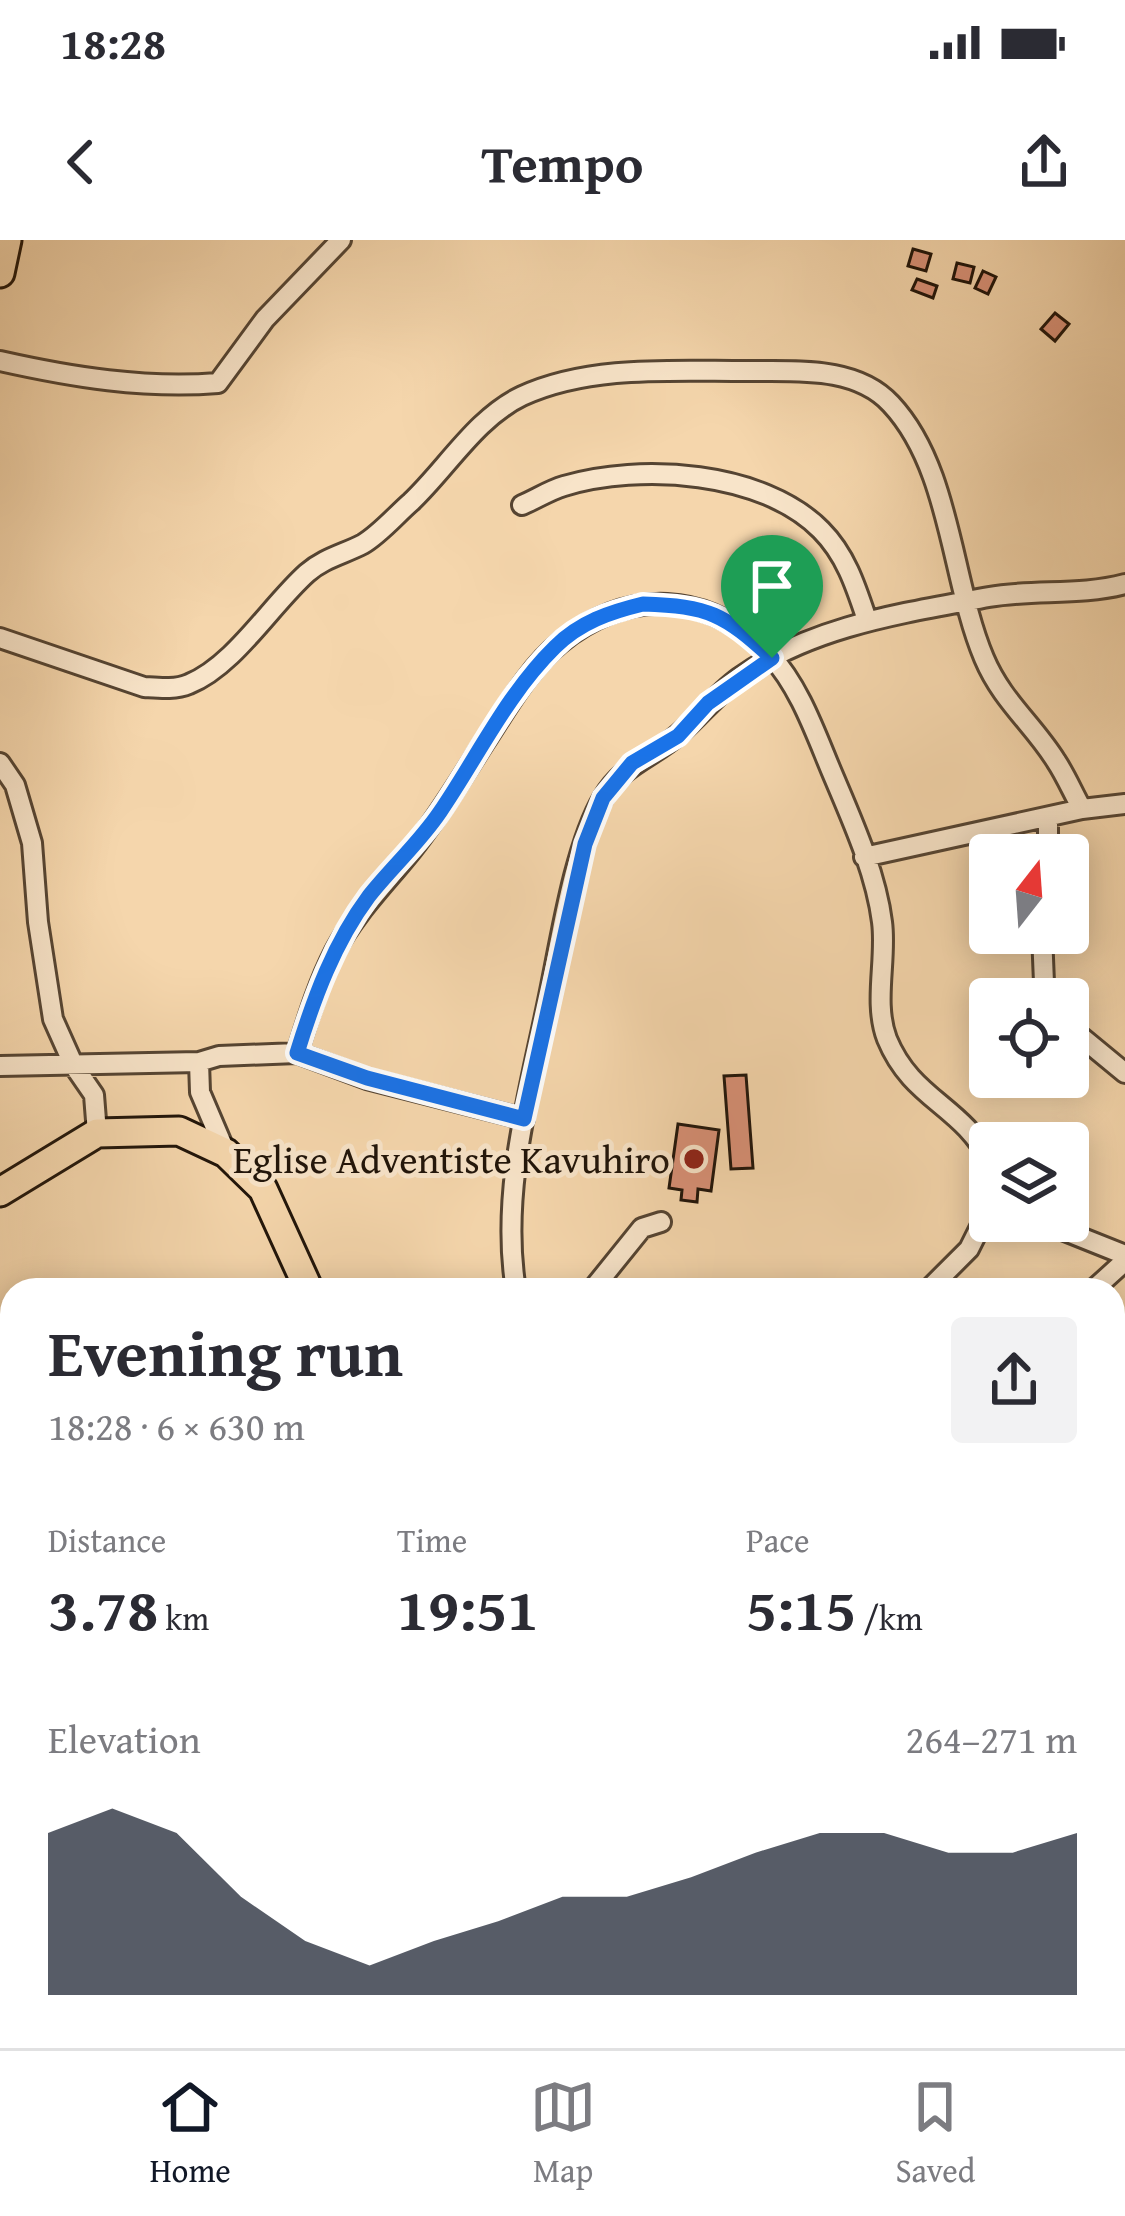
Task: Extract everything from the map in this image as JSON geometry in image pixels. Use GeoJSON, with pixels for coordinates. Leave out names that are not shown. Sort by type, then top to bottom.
{"type":"FeatureCollection","features":[{"type":"Feature","properties":{"kind":"highway"},"geometry":{"type":"LineString","coordinates":[[0,273],[7,240]]}},
{"type":"Feature","properties":{"kind":"highway"},"geometry":{"type":"LineString","coordinates":[[0,1192],[97,1133],[179,1131],[226,1153],[263,1189],[304,1278]]}},
{"type":"Feature","properties":{"kind":"street"},"geometry":{"type":"LineString","coordinates":[[0,361],[62,375],[172,387],[218,383],[265,319],[341,240]]}},
{"type":"Feature","properties":{"kind":"street"},"geometry":{"type":"LineString","coordinates":[[0,638],[144,687],[169,689],[190,684],[219,663],[309,571],[363,543],[414,499],[470,437],[516,399],[579,378],[633,373],[814,372],[847,377],[871,387],[892,405],[916,442],[938,494],[985,661],[1001,691],[1055,758],[1082,809]]}},
{"type":"Feature","properties":{"kind":"street"},"geometry":{"type":"LineString","coordinates":[[522,505],[564,486],[673,472],[772,497],[824,532],[849,568],[867,620]]}},
{"type":"Feature","properties":{"kind":"street"},"geometry":{"type":"LineString","coordinates":[[516,1278],[512,1192],[585,844],[603,798],[632,763],[678,736],[708,703],[772,658],[867,620],[1019,592],[1076,593],[1125,584]]}},
{"type":"Feature","properties":{"kind":"street"},"geometry":{"type":"LineString","coordinates":[[297,1053],[335,951],[370,896],[411,852],[505,710],[556,646],[601,614],[643,604],[690,605],[732,621],[772,658],[807,713],[864,857],[882,922],[885,1035],[906,1076],[969,1128]]}},
{"type":"Feature","properties":{"kind":"street"},"geometry":{"type":"LineString","coordinates":[[0,763],[15,785],[32,843],[53,1019],[74,1066],[94,1095],[97,1133]]}},
{"type":"Feature","properties":{"kind":"street"},"geometry":{"type":"LineString","coordinates":[[864,857],[1082,809],[1125,805]]}},
{"type":"Feature","properties":{"kind":"street"},"geometry":{"type":"LineString","coordinates":[[1048,820],[1048,834]]}},
{"type":"Feature","properties":{"kind":"street"},"geometry":{"type":"LineString","coordinates":[[1089,1043],[1125,1073]]}},
{"type":"Feature","properties":{"kind":"street"},"geometry":{"type":"LineString","coordinates":[[0,1066],[200,1062],[219,1056],[297,1053],[367,1078],[524,1119]]}},
{"type":"Feature","properties":{"kind":"street"},"geometry":{"type":"LineString","coordinates":[[200,1062],[200,1093],[226,1153]]}},
{"type":"Feature","properties":{"kind":"street"},"geometry":{"type":"LineString","coordinates":[[602,1278],[642,1228],[661,1222]]}},
{"type":"Feature","properties":{"kind":"street"},"geometry":{"type":"LineString","coordinates":[[940,1278],[973,1242]]}},
{"type":"Feature","properties":{"kind":"street"},"geometry":{"type":"LineString","coordinates":[[1089,1242],[1125,1258]]}},
{"type":"Feature","properties":{"kind":"building"},"geometry":{"type":"Polygon","coordinates":[[[913,249],[931,254],[926,271],[908,266],[913,249]]]}},
{"type":"Feature","properties":{"kind":"building"},"geometry":{"type":"Polygon","coordinates":[[[957,263],[974,267],[970,283],[953,279],[957,263]]]}},
{"type":"Feature","properties":{"kind":"building"},"geometry":{"type":"Polygon","coordinates":[[[983,271],[996,277],[988,294],[975,288],[983,271]]]}},
{"type":"Feature","properties":{"kind":"building"},"geometry":{"type":"Polygon","coordinates":[[[917,279],[937,286],[933,298],[912,290],[917,279]]]}},
{"type":"Feature","properties":{"kind":"building"},"geometry":{"type":"Polygon","coordinates":[[[1055,313],[1069,324],[1055,341],[1041,329],[1055,313]]]}},
{"type":"Feature","properties":{"kind":"building"},"geometry":{"type":"Polygon","coordinates":[[[746,1075],[753,1168],[731,1169],[724,1076],[746,1075]]]}},
{"type":"Feature","properties":{"kind":"building","name":"Eglise Adventiste Kavuhiro"},"geometry":{"type":"Polygon","coordinates":[[[678,1124],[719,1130],[711,1191],[698,1189],[697,1202],[681,1200],[682,1190],[669,1188],[678,1124]]]}},
{"type":"Feature","properties":{"kind":"place","name":"Eglise Adventiste Kavuhiro"},"geometry":{"type":"Point","coordinates":[694,1159]}},
{"type":"Feature","properties":{"kind":"route"},"geometry":{"type":"LineString","coordinates":[[643,604],[690,605],[732,621],[772,658],[708,703],[678,736],[632,763],[603,798],[585,844],[524,1119],[367,1078],[297,1053],[335,951],[370,896],[411,852],[505,710],[556,646],[601,614],[643,604]]}}]}
